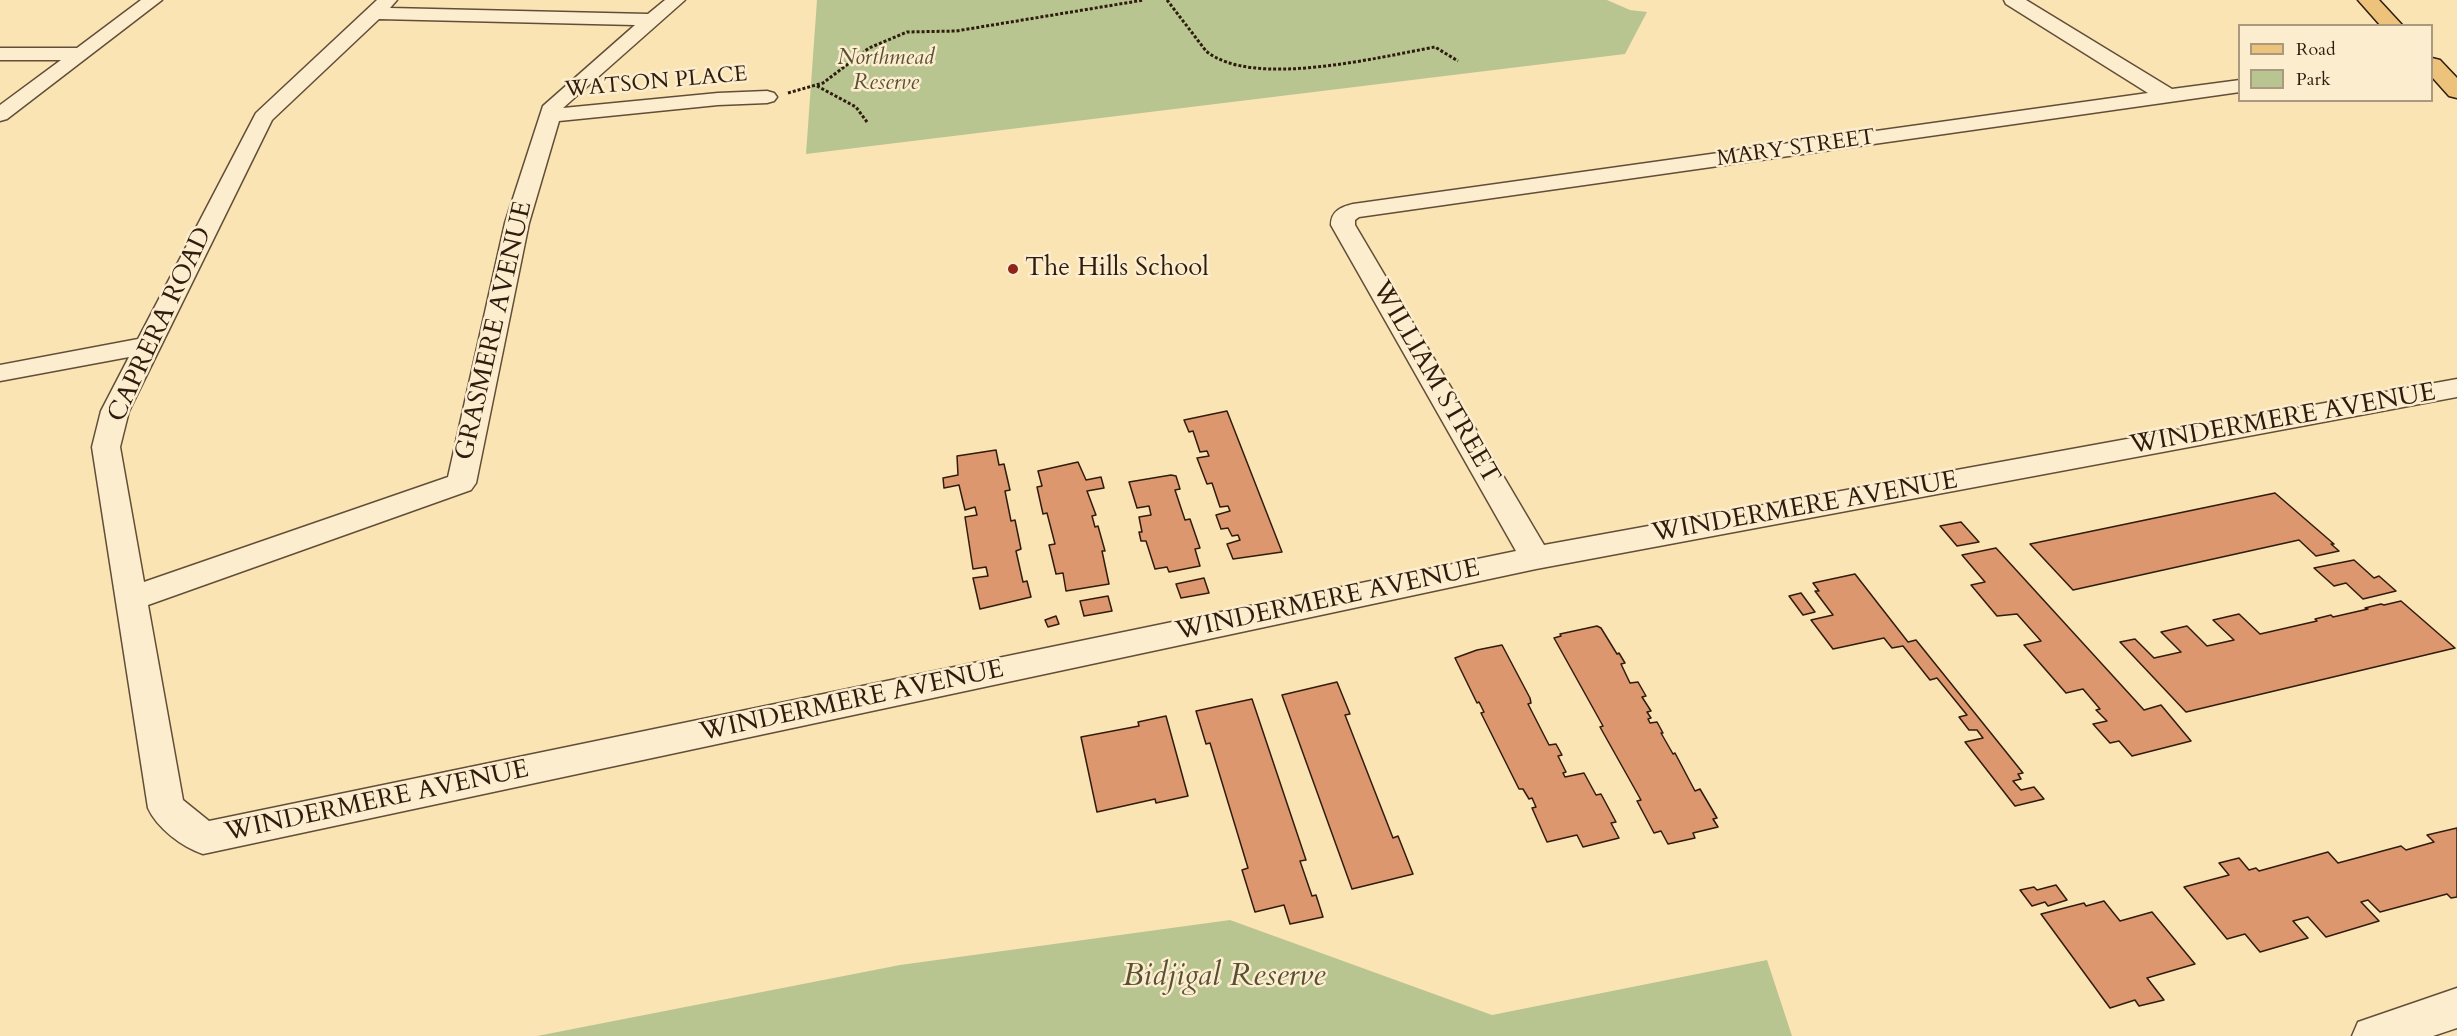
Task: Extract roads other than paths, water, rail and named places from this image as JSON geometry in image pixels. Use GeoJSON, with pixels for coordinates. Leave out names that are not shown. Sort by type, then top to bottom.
{"type":"FeatureCollection","features":[{"type":"Feature","properties":{"kind":"main road"},"geometry":{"type":"LineString","coordinates":[[2368,0],[2391,24]]}},
{"type":"Feature","properties":{"kind":"main road"},"geometry":{"type":"LineString","coordinates":[[2433,66],[2457,91]]}},
{"type":"Feature","properties":{"kind":"street"},"geometry":{"type":"LineString","coordinates":[[0,115],[153,0]]}},
{"type":"Feature","properties":{"kind":"street","name":"GRASMERE AVENUE"},"geometry":{"type":"LineString","coordinates":[[133,598],[461,483],[517,223],[553,106],[676,0]]}},
{"type":"Feature","properties":{"kind":"street"},"geometry":{"type":"LineString","coordinates":[[2013,0],[2168,96]]}},
{"type":"Feature","properties":{"kind":"street"},"geometry":{"type":"LineString","coordinates":[[381,7],[652,20]]}},
{"type":"Feature","properties":{"kind":"street","name":"CAPRERA ROAD"},"geometry":{"type":"LineString","coordinates":[[203,838],[165,808],[133,598],[106,447],[115,411],[263,117],[381,7]]}},
{"type":"Feature","properties":{"kind":"street"},"geometry":{"type":"LineString","coordinates":[[0,54],[79,54]]}},
{"type":"Feature","properties":{"kind":"street","name":"MARY STREET"},"geometry":{"type":"LineString","coordinates":[[1353,211],[2238,86]]}},
{"type":"Feature","properties":{"kind":"street","name":"WATSON PLACE"},"geometry":{"type":"LineString","coordinates":[[549,116],[718,99],[766,97]]}},
{"type":"Feature","properties":{"kind":"street","name":"WILLIAM STREET"},"geometry":{"type":"LineString","coordinates":[[1353,211],[1343,217],[1342,225],[1536,558]]}},
{"type":"Feature","properties":{"kind":"street"},"geometry":{"type":"LineString","coordinates":[[0,373],[146,346]]}},
{"type":"Feature","properties":{"kind":"street","name":"WINDERMERE AVENUE"},"geometry":{"type":"LineString","coordinates":[[203,838],[1536,558],[2457,388]]}},
{"type":"Feature","properties":{"kind":"street"},"geometry":{"type":"LineString","coordinates":[[2373,1036],[2457,1008]]}},
{"type":"Feature","properties":{"kind":"place","name":"The Hills School"},"geometry":{"type":"Point","coordinates":[1013,269]}},
{"type":"Feature","properties":{"kind":"park label","name":"Northmead Reserve"},"geometry":{"type":"Point","coordinates":[886,72]}},
{"type":"Feature","properties":{"kind":"park label","name":"Bidjigal Reserve"},"geometry":{"type":"Point","coordinates":[1224,978]}}]}
